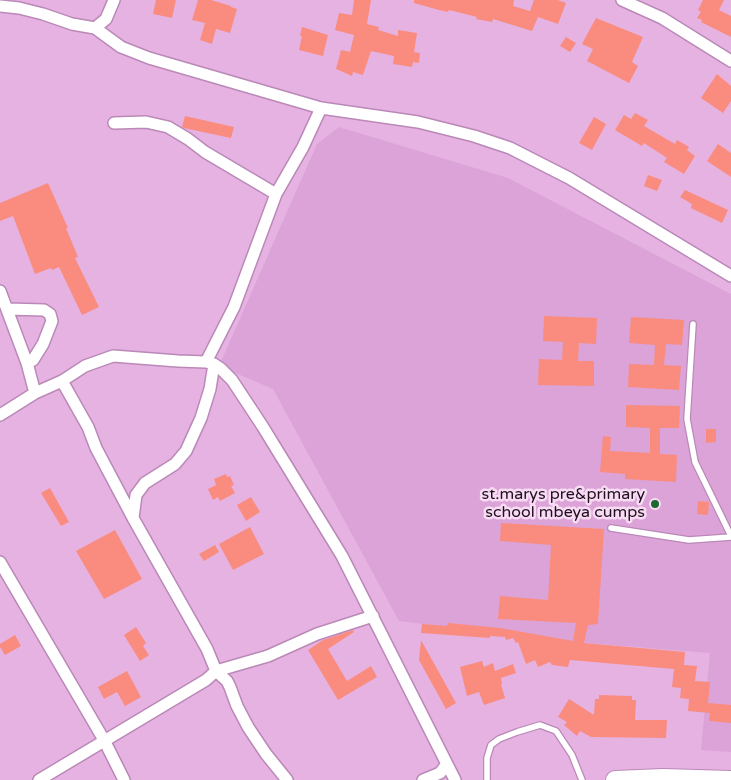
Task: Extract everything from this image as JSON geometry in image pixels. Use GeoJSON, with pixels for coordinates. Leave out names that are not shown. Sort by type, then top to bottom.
{"type":"FeatureCollection","features":[{"type":"Feature","properties":{"kind":"highway"},"geometry":{"type":"LineString","coordinates":[[615,780],[663,778],[731,780]]}},
{"type":"Feature","properties":{"kind":"street"},"geometry":{"type":"LineString","coordinates":[[94,28],[106,19],[114,0]]}},
{"type":"Feature","properties":{"kind":"street"},"geometry":{"type":"LineString","coordinates":[[622,0],[662,18],[731,61]]}},
{"type":"Feature","properties":{"kind":"street"},"geometry":{"type":"LineString","coordinates":[[0,6],[18,4],[72,24],[94,28],[121,47],[149,58],[321,108],[418,122],[474,136],[510,148],[569,178],[731,276]]}},
{"type":"Feature","properties":{"kind":"street"},"geometry":{"type":"LineString","coordinates":[[133,518],[136,495],[145,483],[175,464],[186,450],[201,418],[210,389],[210,363],[234,307],[276,194],[303,147],[321,108]]}},
{"type":"Feature","properties":{"kind":"street"},"geometry":{"type":"LineString","coordinates":[[114,123],[146,122],[168,128],[276,194]]}},
{"type":"Feature","properties":{"kind":"street"},"geometry":{"type":"LineString","coordinates":[[0,291],[8,309],[36,393]]}},
{"type":"Feature","properties":{"kind":"street"},"geometry":{"type":"LineString","coordinates":[[8,309],[44,310],[50,314],[52,322],[43,344],[33,360],[27,363]]}},
{"type":"Feature","properties":{"kind":"street"},"geometry":{"type":"LineString","coordinates":[[0,415],[36,393],[62,381],[85,366],[113,356],[210,363],[232,380],[342,556],[455,780]]}},
{"type":"Feature","properties":{"kind":"street"},"geometry":{"type":"LineString","coordinates":[[62,381],[133,518],[207,649],[216,671],[227,681],[248,727],[266,754],[288,780]]}},
{"type":"Feature","properties":{"kind":"street"},"geometry":{"type":"LineString","coordinates":[[0,562],[104,740],[124,780]]}},
{"type":"Feature","properties":{"kind":"street"},"geometry":{"type":"LineString","coordinates":[[39,780],[206,680],[216,671],[268,656],[317,634],[373,616]]}},
{"type":"Feature","properties":{"kind":"street"},"geometry":{"type":"LineString","coordinates":[[424,780],[440,773],[447,764]]}},
{"type":"Feature","properties":{"kind":"lane"},"geometry":{"type":"LineString","coordinates":[[611,528],[689,540],[731,537],[695,462],[687,419],[692,324]]}},
{"type":"Feature","properties":{"kind":"lane"},"geometry":{"type":"LineString","coordinates":[[487,780],[486,758],[491,745],[499,739],[540,725],[556,732],[572,755],[582,780]]}},
{"type":"Feature","properties":{"kind":"shaded area"},"geometry":{"type":"Polygon","coordinates":[[[339,127],[508,178],[731,294],[731,752],[701,750],[710,653],[574,642],[399,621],[273,389],[219,366],[317,144],[339,127]]]}},
{"type":"Feature","properties":{"kind":"building"},"geometry":{"type":"Polygon","coordinates":[[[156,0],[176,0],[172,18],[153,14],[156,0]]]}},
{"type":"Feature","properties":{"kind":"building"},"geometry":{"type":"Polygon","coordinates":[[[198,0],[211,0],[237,9],[230,33],[216,29],[212,44],[200,40],[205,23],[192,20],[198,0]]]}},
{"type":"Feature","properties":{"kind":"building"},"geometry":{"type":"Polygon","coordinates":[[[354,0],[371,0],[367,24],[379,27],[378,30],[398,36],[398,30],[417,33],[414,52],[420,53],[419,63],[413,62],[412,67],[393,64],[394,56],[371,51],[363,75],[353,72],[352,76],[336,69],[341,50],[350,52],[354,35],[335,30],[339,13],[352,15],[354,0]]]}},
{"type":"Feature","properties":{"kind":"building"},"geometry":{"type":"Polygon","coordinates":[[[414,0],[514,0],[513,6],[530,11],[534,0],[558,0],[566,3],[558,24],[538,17],[532,31],[493,19],[492,22],[449,10],[448,12],[439,10],[414,3],[414,0]]]}},
{"type":"Feature","properties":{"kind":"building"},"geometry":{"type":"Polygon","coordinates":[[[703,0],[724,0],[719,10],[731,16],[731,37],[701,22],[702,20],[697,18],[701,12],[698,10],[703,0]]]}},
{"type":"Feature","properties":{"kind":"building"},"geometry":{"type":"Polygon","coordinates":[[[596,18],[643,37],[632,62],[638,66],[629,83],[587,61],[593,49],[582,44],[596,18]]]}},
{"type":"Feature","properties":{"kind":"building"},"geometry":{"type":"Polygon","coordinates":[[[302,27],[328,35],[323,56],[299,50],[302,27]]]}},
{"type":"Feature","properties":{"kind":"building"},"geometry":{"type":"Polygon","coordinates":[[[566,37],[576,43],[570,52],[560,46],[566,37]]]}},
{"type":"Feature","properties":{"kind":"building"},"geometry":{"type":"Polygon","coordinates":[[[717,74],[731,86],[731,101],[723,113],[701,98],[717,74]]]}},
{"type":"Feature","properties":{"kind":"building"},"geometry":{"type":"Polygon","coordinates":[[[635,113],[648,120],[644,126],[675,144],[677,140],[689,147],[687,150],[695,156],[684,174],[664,162],[667,158],[644,143],[642,146],[615,130],[624,115],[631,119],[635,113]]]}},
{"type":"Feature","properties":{"kind":"building"},"geometry":{"type":"Polygon","coordinates":[[[185,116],[234,127],[231,138],[184,128],[182,127],[185,116]]]}},
{"type":"Feature","properties":{"kind":"building"},"geometry":{"type":"Polygon","coordinates":[[[594,117],[606,124],[592,150],[579,143],[594,117]]]}},
{"type":"Feature","properties":{"kind":"building"},"geometry":{"type":"Polygon","coordinates":[[[718,144],[731,153],[731,177],[707,161],[718,144]]]}},
{"type":"Feature","properties":{"kind":"building"},"geometry":{"type":"Polygon","coordinates":[[[648,175],[662,180],[657,191],[644,186],[648,175]]]}},
{"type":"Feature","properties":{"kind":"building"},"geometry":{"type":"Polygon","coordinates":[[[48,183],[68,228],[66,228],[78,257],[75,258],[99,307],[82,315],[59,267],[35,274],[13,216],[0,221],[0,203],[48,183]]]}},
{"type":"Feature","properties":{"kind":"building"},"geometry":{"type":"Polygon","coordinates":[[[685,190],[728,210],[722,223],[691,208],[692,204],[680,197],[685,190]]]}},
{"type":"Feature","properties":{"kind":"building"},"geometry":{"type":"Polygon","coordinates":[[[544,316],[597,318],[596,344],[579,343],[578,361],[594,361],[594,386],[538,385],[539,359],[562,360],[563,342],[543,341],[544,316]]]}},
{"type":"Feature","properties":{"kind":"building"},"geometry":{"type":"Polygon","coordinates":[[[631,317],[684,320],[682,345],[666,344],[664,365],[681,366],[679,390],[628,387],[629,364],[654,365],[655,345],[629,343],[631,317]]]}},
{"type":"Feature","properties":{"kind":"building"},"geometry":{"type":"Polygon","coordinates":[[[626,405],[680,406],[679,428],[660,428],[660,454],[677,455],[676,482],[625,479],[625,474],[600,472],[603,436],[611,437],[610,451],[650,453],[650,428],[626,427],[626,405]]]}},
{"type":"Feature","properties":{"kind":"building"},"geometry":{"type":"Polygon","coordinates":[[[706,429],[716,429],[716,442],[706,443],[706,429]]]}},
{"type":"Feature","properties":{"kind":"building"},"geometry":{"type":"Polygon","coordinates":[[[226,474],[227,477],[230,476],[234,485],[231,486],[235,493],[220,501],[218,497],[213,500],[208,489],[216,485],[214,479],[226,474]]]}},
{"type":"Feature","properties":{"kind":"building"},"geometry":{"type":"Polygon","coordinates":[[[50,488],[69,522],[61,526],[41,493],[50,488]]]}},
{"type":"Feature","properties":{"kind":"building"},"geometry":{"type":"Polygon","coordinates":[[[251,497],[260,512],[246,521],[237,505],[251,497]]]}},
{"type":"Feature","properties":{"kind":"building"},"geometry":{"type":"Polygon","coordinates":[[[698,501],[709,502],[708,515],[697,514],[698,501]]]}},
{"type":"Feature","properties":{"kind":"building"},"geometry":{"type":"Polygon","coordinates":[[[501,523],[604,529],[598,624],[588,625],[584,643],[685,652],[684,665],[697,666],[695,681],[710,682],[708,703],[731,705],[731,723],[709,721],[710,713],[688,711],[689,699],[680,698],[681,688],[672,687],[674,669],[570,660],[568,667],[552,665],[550,662],[538,667],[535,660],[526,664],[518,642],[516,643],[513,638],[506,640],[505,637],[490,636],[490,638],[421,633],[422,624],[447,626],[448,623],[500,628],[573,641],[576,623],[498,619],[500,596],[548,600],[551,545],[500,541],[501,523]]]}},
{"type":"Feature","properties":{"kind":"building"},"geometry":{"type":"Polygon","coordinates":[[[250,527],[264,554],[233,570],[219,544],[250,527]]]}},
{"type":"Feature","properties":{"kind":"building"},"geometry":{"type":"Polygon","coordinates":[[[115,530],[142,579],[104,599],[76,551],[115,530]]]}},
{"type":"Feature","properties":{"kind":"building"},"geometry":{"type":"Polygon","coordinates":[[[215,545],[219,552],[204,561],[199,554],[215,545]]]}},
{"type":"Feature","properties":{"kind":"building"},"geometry":{"type":"Polygon","coordinates":[[[136,627],[146,643],[143,646],[149,655],[140,661],[124,635],[136,627]]]}},
{"type":"Feature","properties":{"kind":"building"},"geometry":{"type":"Polygon","coordinates":[[[353,630],[354,632],[328,649],[347,681],[371,666],[377,677],[338,700],[308,650],[323,640],[353,630]]]}},
{"type":"Feature","properties":{"kind":"building"},"geometry":{"type":"Polygon","coordinates":[[[15,635],[21,646],[5,655],[0,644],[15,635]]]}},
{"type":"Feature","properties":{"kind":"building"},"geometry":{"type":"Polygon","coordinates":[[[421,640],[456,703],[446,709],[419,660],[421,640]]]}},
{"type":"Feature","properties":{"kind":"building"},"geometry":{"type":"Polygon","coordinates":[[[482,661],[484,667],[493,663],[495,671],[513,664],[516,673],[501,678],[505,698],[484,705],[479,692],[467,696],[460,667],[482,661]]]}},
{"type":"Feature","properties":{"kind":"building"},"geometry":{"type":"Polygon","coordinates":[[[127,671],[141,697],[125,706],[117,692],[104,699],[98,687],[127,671]]]}},
{"type":"Feature","properties":{"kind":"building"},"geometry":{"type":"Polygon","coordinates":[[[599,695],[632,696],[632,700],[636,700],[635,720],[667,720],[666,738],[591,737],[580,731],[577,736],[564,725],[567,722],[558,717],[569,699],[594,715],[595,699],[599,699],[599,695]]]}},
{"type":"Feature","properties":{"kind":"place","name":"st.marys pre&primary school mbeya cumps"},"geometry":{"type":"Point","coordinates":[655,504]}}]}
